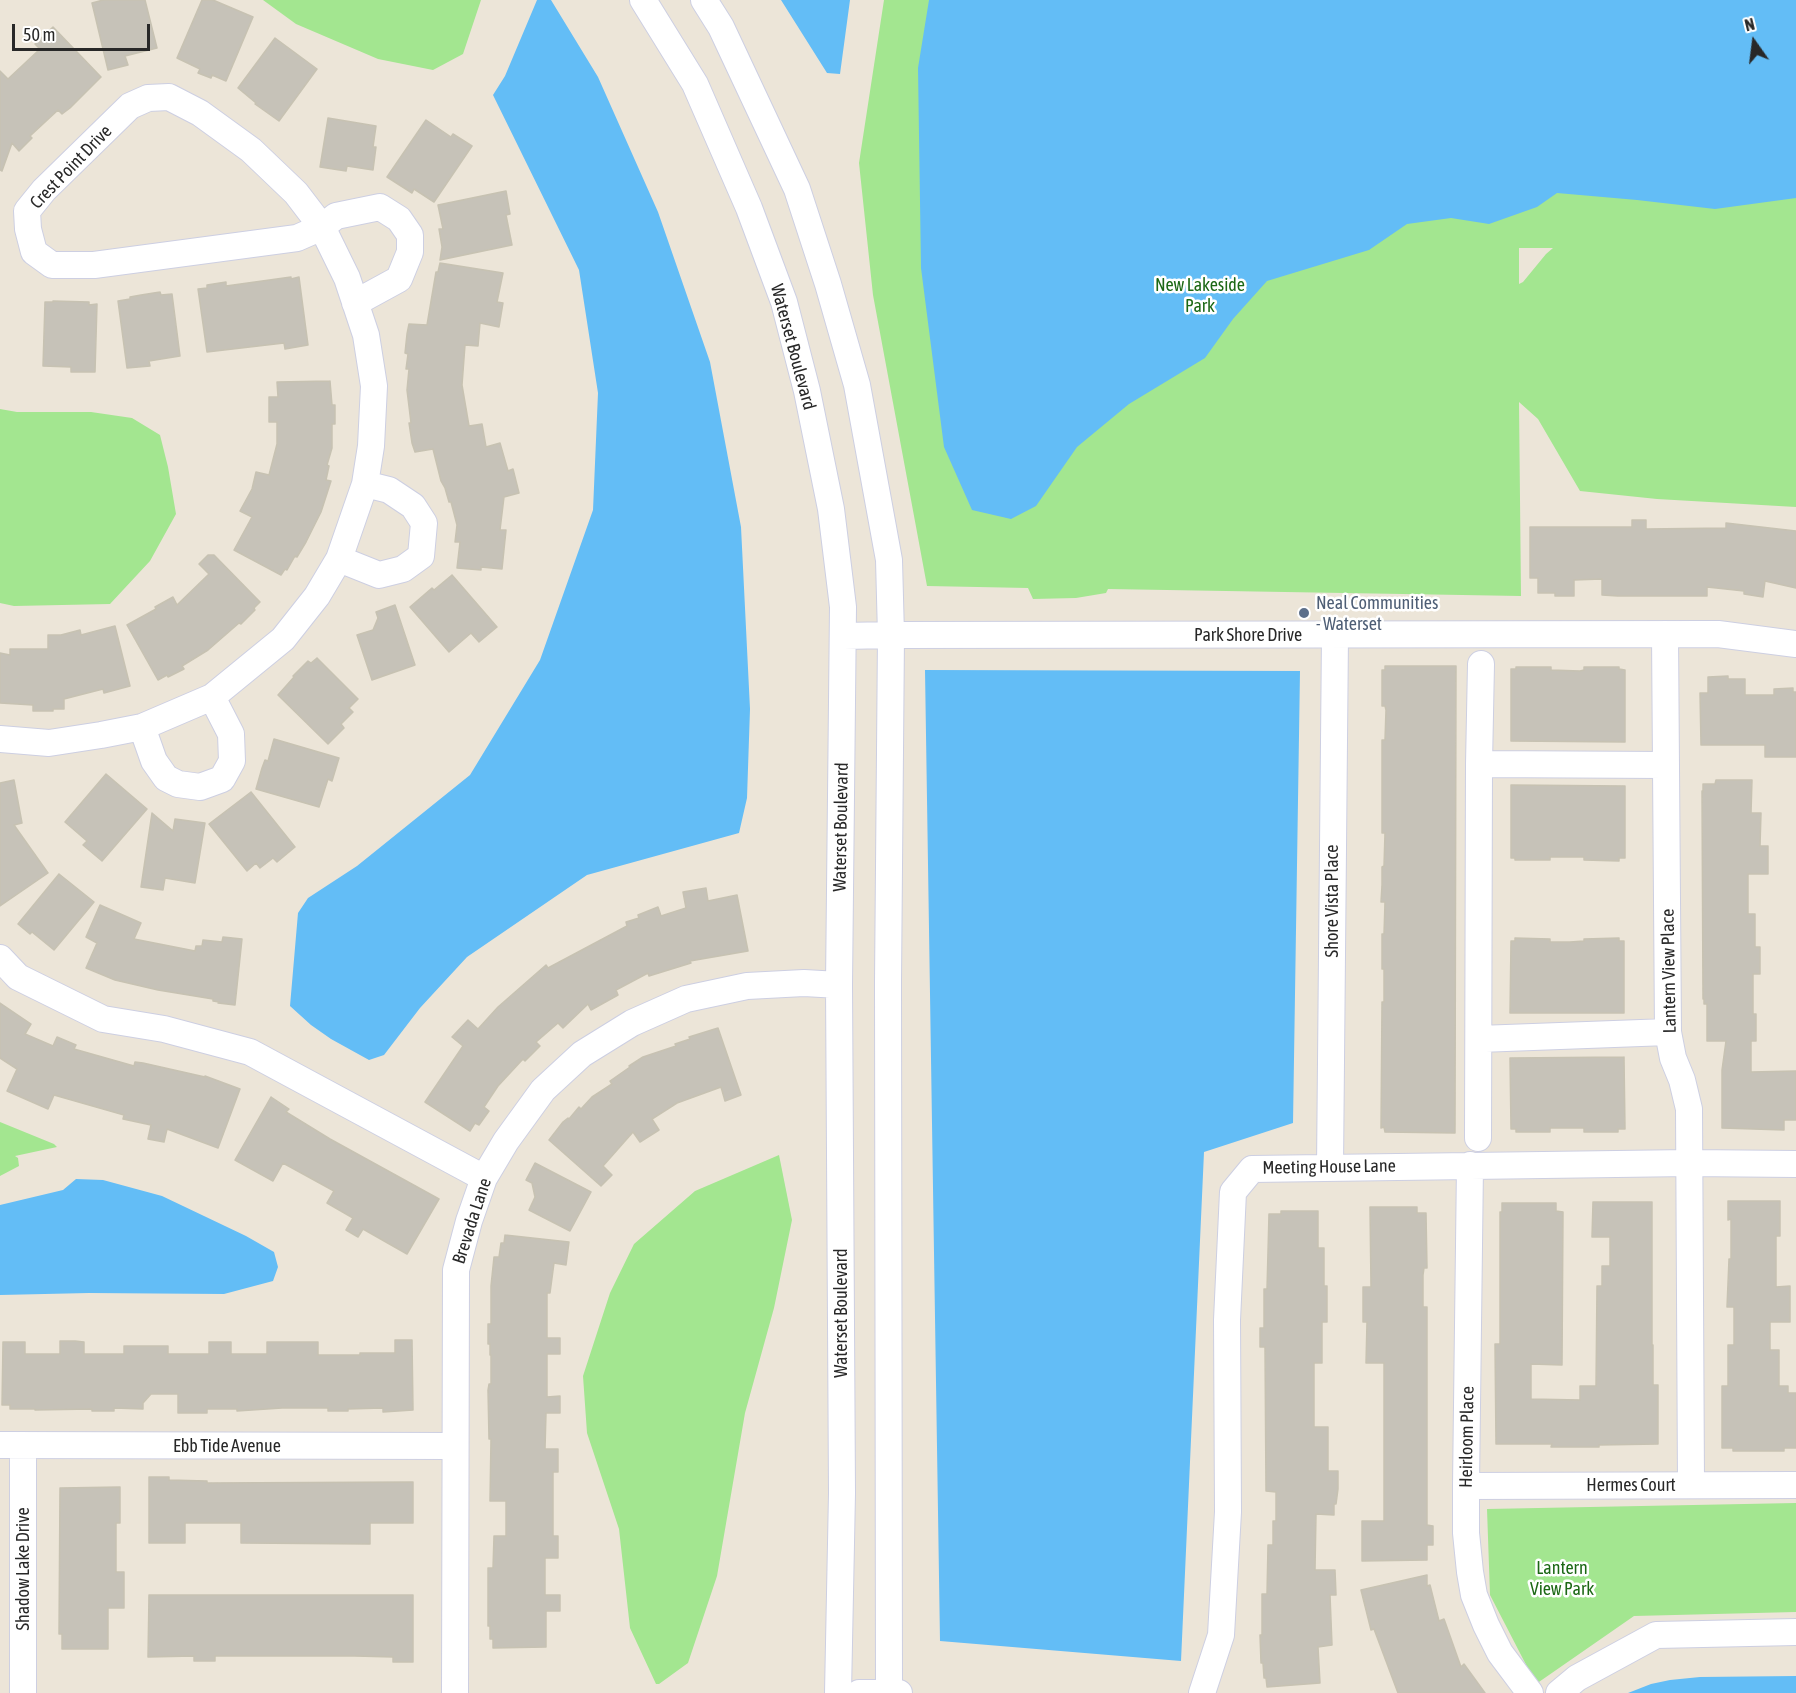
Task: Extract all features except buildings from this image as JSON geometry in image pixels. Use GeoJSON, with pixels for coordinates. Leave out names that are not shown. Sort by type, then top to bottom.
{"type":"FeatureCollection","features":[{"type":"Feature","properties":{"kind":"street","name":"Waterset Boulevard"},"geometry":{"type":"LineString","coordinates":[[643,0],[695,84],[749,208],[784,302],[807,391],[831,509],[843,607],[839,985],[842,1493],[838,1693]]}},
{"type":"Feature","properties":{"kind":"street"},"geometry":{"type":"LineString","coordinates":[[704,0],[721,27],[797,189],[828,284],[857,385],[889,560],[891,635],[888,970],[889,1693]]}},
{"type":"Feature","properties":{"kind":"street","name":"Crest Point Drive"},"geometry":{"type":"LineString","coordinates":[[0,739],[49,743],[142,727],[212,697],[283,639],[317,596],[339,559],[365,484],[371,446],[374,386],[366,335],[355,303],[347,279],[322,227],[296,194],[251,150],[200,113],[169,97],[148,98],[130,106],[44,190],[27,211],[28,230],[34,252],[52,265],[93,265],[297,238],[322,227],[336,216],[380,207],[399,219],[410,235],[410,252],[399,279],[355,303]]}},
{"type":"Feature","properties":{"kind":"street"},"geometry":{"type":"LineString","coordinates":[[339,559],[379,575],[403,569],[421,556],[424,523],[413,506],[389,490],[365,484]]}},
{"type":"Feature","properties":{"kind":"street","name":"Lantern View Place"},"geometry":{"type":"LineString","coordinates":[[1665,634],[1668,1032],[1673,1058],[1682,1080],[1689,1109],[1691,1484]]}},
{"type":"Feature","properties":{"kind":"street","name":"Park Shore Drive"},"geometry":{"type":"LineString","coordinates":[[844,636],[1718,634],[1796,644]]}},
{"type":"Feature","properties":{"kind":"street","name":"Shore Vista Place"},"geometry":{"type":"LineString","coordinates":[[1330,1167],[1335,635]]}},
{"type":"Feature","properties":{"kind":"street"},"geometry":{"type":"LineString","coordinates":[[1478,1138],[1481,664]]}},
{"type":"Feature","properties":{"kind":"street"},"geometry":{"type":"LineString","coordinates":[[142,727],[154,761],[166,778],[178,784],[200,788],[222,779],[232,761],[231,734],[212,697]]}},
{"type":"Feature","properties":{"kind":"street"},"geometry":{"type":"LineString","coordinates":[[1479,764],[1665,765]]}},
{"type":"Feature","properties":{"kind":"street"},"geometry":{"type":"LineString","coordinates":[[0,958],[18,977],[103,1019],[164,1029],[250,1052],[484,1178]]}},
{"type":"Feature","properties":{"kind":"street","name":"Brevada Lane"},"geometry":{"type":"LineString","coordinates":[[455,1693],[456,1269],[484,1178],[506,1141],[543,1090],[582,1054],[632,1023],[686,999],[747,986],[804,983],[839,985]]}},
{"type":"Feature","properties":{"kind":"street"},"geometry":{"type":"LineString","coordinates":[[1479,1038],[1668,1032]]}},
{"type":"Feature","properties":{"kind":"street","name":"Meeting House Lane"},"geometry":{"type":"LineString","coordinates":[[1202,1693],[1221,1635],[1228,1512],[1227,1320],[1233,1192],[1252,1169],[1689,1162],[1796,1164]]}},
{"type":"Feature","properties":{"kind":"street","name":"Heirloom Place"},"geometry":{"type":"LineString","coordinates":[[1470,1166],[1466,1533],[1474,1595],[1500,1653],[1530,1693]]}},
{"type":"Feature","properties":{"kind":"street","name":"Ebb Tide Avenue"},"geometry":{"type":"LineString","coordinates":[[11,1445],[454,1446]]}},
{"type":"Feature","properties":{"kind":"street","name":"Shadow Lake Drive"},"geometry":{"type":"LineString","coordinates":[[11,1445],[23,1693]]}},
{"type":"Feature","properties":{"kind":"street","name":"Hermes Court"},"geometry":{"type":"LineString","coordinates":[[1466,1485],[1796,1485]]}},
{"type":"Feature","properties":{"kind":"street"},"geometry":{"type":"LineString","coordinates":[[1558,1693],[1577,1678],[1656,1635],[1796,1632]]}},
{"type":"Feature","properties":{"kind":"street"},"geometry":{"type":"LineString","coordinates":[[859,1693],[899,1693]]}},
{"type":"Feature","properties":{"kind":"green space"},"geometry":{"type":"Polygon","coordinates":[[[263,0],[481,0],[463,54],[433,70],[378,59],[296,24],[263,0]]]}},
{"type":"Feature","properties":{"kind":"green space","name":"New Lakeside Park"},"geometry":{"type":"Polygon","coordinates":[[[884,0],[1796,0],[1796,507],[1657,499],[1580,491],[1538,419],[1519,402],[1521,596],[1108,589],[1106,593],[1076,598],[1033,599],[1028,588],[927,586],[873,295],[859,163],[884,0]],[[1519,248],[1519,284],[1523,282],[1553,248],[1519,248]]]}},
{"type":"Feature","properties":{"kind":"green space"},"geometry":{"type":"Polygon","coordinates":[[[0,409],[17,412],[91,412],[132,418],[160,435],[176,514],[150,561],[110,604],[14,606],[0,603],[0,409]]]}},
{"type":"Feature","properties":{"kind":"green space"},"geometry":{"type":"Polygon","coordinates":[[[0,1122],[57,1147],[15,1156],[18,1158],[19,1166],[0,1176],[0,1122]]]}},
{"type":"Feature","properties":{"kind":"green space"},"geometry":{"type":"Polygon","coordinates":[[[779,1155],[792,1220],[774,1308],[745,1413],[717,1576],[688,1663],[656,1684],[630,1628],[619,1529],[587,1433],[583,1376],[610,1293],[634,1244],[695,1191],[779,1155]]]}},
{"type":"Feature","properties":{"kind":"green space","name":"Lantern View Park"},"geometry":{"type":"Polygon","coordinates":[[[1796,1503],[1796,1612],[1634,1616],[1536,1684],[1490,1595],[1487,1509],[1796,1503]]]}},
{"type":"Feature","properties":{"kind":"water"},"geometry":{"type":"Polygon","coordinates":[[[537,0],[551,0],[598,77],[658,212],[710,362],[741,527],[750,709],[747,798],[739,833],[587,875],[467,957],[420,1008],[384,1055],[369,1060],[331,1039],[290,1006],[298,913],[308,898],[357,866],[470,775],[540,660],[593,510],[598,393],[579,270],[493,95],[505,76],[537,0]]]}},
{"type":"Feature","properties":{"kind":"water"},"geometry":{"type":"Polygon","coordinates":[[[781,0],[850,0],[840,74],[827,73],[781,0]]]}},
{"type":"Feature","properties":{"kind":"water"},"geometry":{"type":"Polygon","coordinates":[[[929,0],[1796,0],[1796,198],[1715,209],[1557,193],[1537,207],[1489,224],[1451,218],[1407,224],[1369,250],[1267,281],[1233,319],[1205,358],[1129,404],[1077,447],[1036,506],[1011,519],[972,510],[944,447],[921,268],[918,68],[929,0]]]}},
{"type":"Feature","properties":{"kind":"water"},"geometry":{"type":"Polygon","coordinates":[[[925,670],[1300,671],[1293,1123],[1204,1152],[1181,1661],[940,1641],[925,670]]]}},
{"type":"Feature","properties":{"kind":"water"},"geometry":{"type":"Polygon","coordinates":[[[76,1179],[103,1180],[162,1196],[246,1236],[274,1252],[278,1267],[273,1281],[224,1294],[0,1295],[0,1205],[63,1190],[76,1179]]]}},
{"type":"Feature","properties":{"kind":"water"},"geometry":{"type":"Polygon","coordinates":[[[1796,1676],[1796,1693],[1628,1693],[1670,1680],[1700,1677],[1796,1676]]]}},
{"type":"Feature","properties":{"kind":"place","name":"Neal Communities - Waterset"},"geometry":{"type":"Point","coordinates":[1304,613]}}]}
